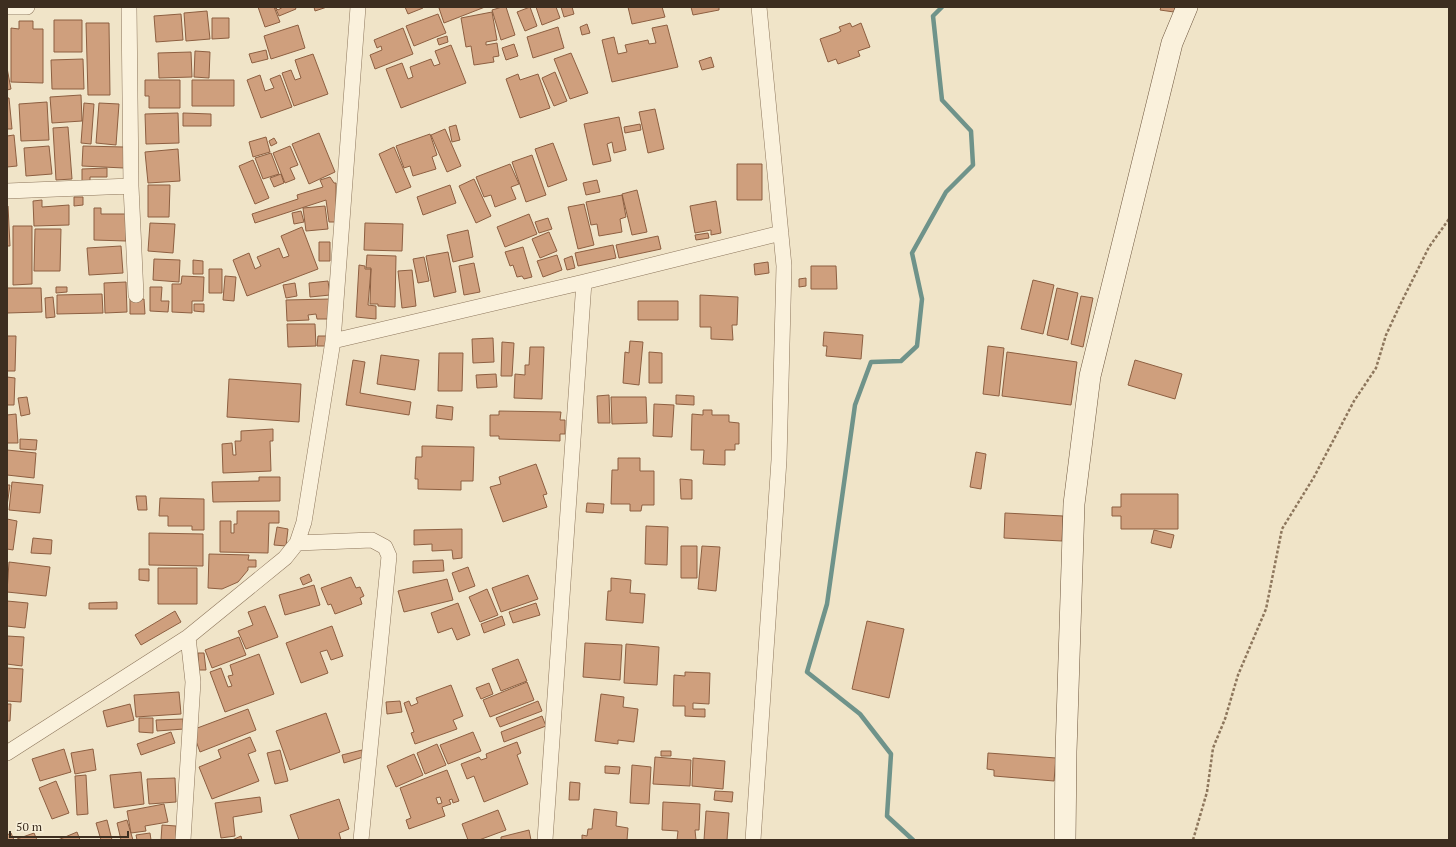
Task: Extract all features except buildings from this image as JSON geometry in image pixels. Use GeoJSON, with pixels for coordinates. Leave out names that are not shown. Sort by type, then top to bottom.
{"type":"FeatureCollection","features":[{"type":"Feature","properties":{"kind":"street"},"geometry":{"type":"LineString","coordinates":[[7,7],[27,7]]}},
{"type":"Feature","properties":{"kind":"street"},"geometry":{"type":"LineString","coordinates":[[129,7],[131,186],[136,295]]}},
{"type":"Feature","properties":{"kind":"street"},"geometry":{"type":"LineString","coordinates":[[7,753],[188,637],[285,558],[297,543],[304,522],[333,341],[358,7]]}},
{"type":"Feature","properties":{"kind":"street"},"geometry":{"type":"LineString","coordinates":[[753,840],[779,460],[784,266],[759,7]]}},
{"type":"Feature","properties":{"kind":"street"},"geometry":{"type":"LineString","coordinates":[[1065,840],[1066,752],[1074,504],[1090,376],[1172,43],[1187,7]]}},
{"type":"Feature","properties":{"kind":"street"},"geometry":{"type":"LineString","coordinates":[[7,191],[131,186]]}},
{"type":"Feature","properties":{"kind":"street"},"geometry":{"type":"LineString","coordinates":[[333,341],[584,282],[781,233]]}},
{"type":"Feature","properties":{"kind":"street"},"geometry":{"type":"LineString","coordinates":[[545,840],[584,282]]}},
{"type":"Feature","properties":{"kind":"street"},"geometry":{"type":"LineString","coordinates":[[297,543],[372,540],[385,547],[389,556],[361,840]]}},
{"type":"Feature","properties":{"kind":"street"},"geometry":{"type":"LineString","coordinates":[[183,840],[193,682],[188,637]]}},
{"type":"Feature","properties":{"kind":"path"},"geometry":{"type":"LineString","coordinates":[[1193,840],[1207,792],[1213,748],[1225,719],[1238,676],[1266,608],[1282,529],[1314,477],[1354,401],[1376,368],[1386,335],[1400,305],[1429,248],[1449,219]]}},
{"type":"Feature","properties":{"kind":"waterway"},"geometry":{"type":"LineString","coordinates":[[913,840],[887,816],[891,754],[860,714],[807,672],[827,604],[855,405],[871,362],[901,361],[917,346],[922,299],[912,253],[946,192],[973,165],[971,131],[942,100],[933,16],[942,7]]}}]}
